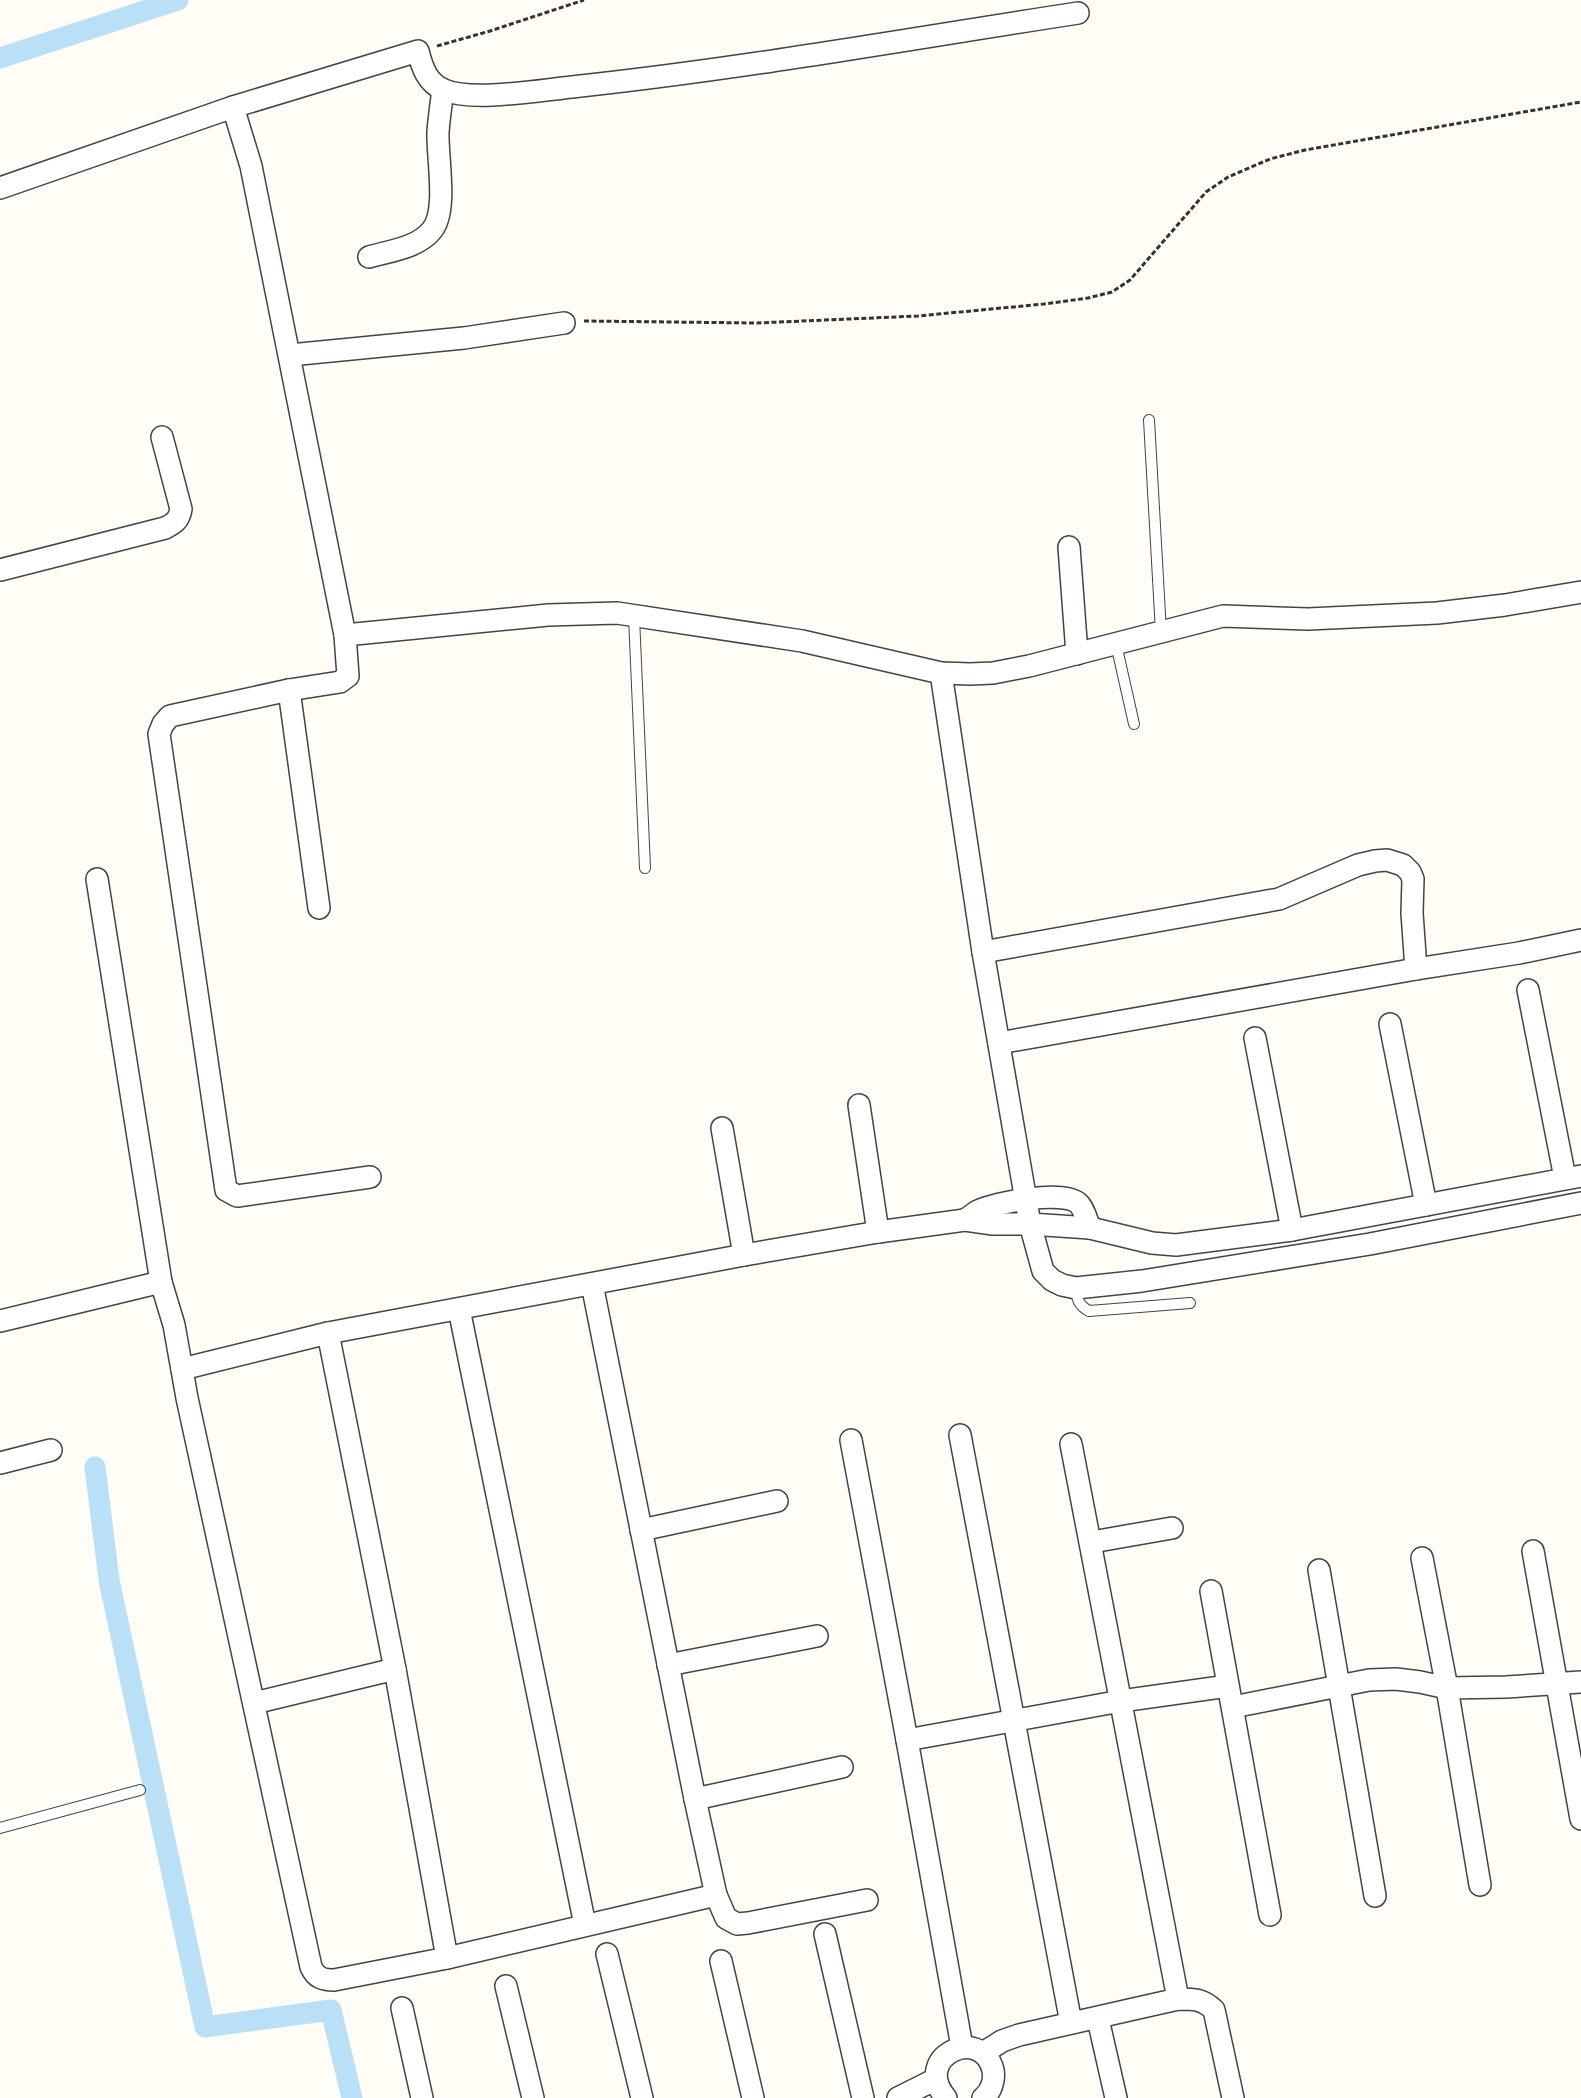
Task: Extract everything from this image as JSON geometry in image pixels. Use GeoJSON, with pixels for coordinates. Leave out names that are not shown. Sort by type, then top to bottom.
{"type":"FeatureCollection","features":[{"type":"Feature","properties":{"kind":"street"},"geometry":{"type":"LineString","coordinates":[[0,188],[233,107],[418,51],[425,75],[443,90],[477,95],[495,95],[598,84],[785,58],[1078,13]]}},
{"type":"Feature","properties":{"kind":"street"},"geometry":{"type":"LineString","coordinates":[[369,257],[419,241],[432,230],[439,214],[438,133],[443,90]]}},
{"type":"Feature","properties":{"kind":"street"},"geometry":{"type":"LineString","coordinates":[[233,107],[251,166],[290,355],[345,635],[348,676],[340,682],[289,690],[170,716],[163,724],[159,734],[224,1187],[227,1192],[237,1196],[370,1177]]}},
{"type":"Feature","properties":{"kind":"street"},"geometry":{"type":"LineString","coordinates":[[290,355],[464,338],[564,323]]}},
{"type":"Feature","properties":{"kind":"street"},"geometry":{"type":"LineString","coordinates":[[0,570],[165,528],[175,523],[180,518],[181,508],[162,437]]}},
{"type":"Feature","properties":{"kind":"street"},"geometry":{"type":"LineString","coordinates":[[1069,547],[1077,654]]}},
{"type":"Feature","properties":{"kind":"street"},"geometry":{"type":"LineString","coordinates":[[345,635],[548,616],[617,613],[802,641],[941,673],[993,673],[1116,644],[1222,616],[1248,606],[1264,604],[1312,609],[1456,602],[1581,581]]}},
{"type":"Feature","properties":{"kind":"street"},"geometry":{"type":"LineString","coordinates":[[1222,616],[1308,619],[1428,614],[1504,605],[1581,592]]}},
{"type":"Feature","properties":{"kind":"street"},"geometry":{"type":"LineString","coordinates":[[941,673],[983,952],[1030,1224],[1043,1271],[1052,1280],[1062,1285],[1076,1288],[1142,1281],[1370,1244],[1581,1203]]}},
{"type":"Feature","properties":{"kind":"street"},"geometry":{"type":"LineString","coordinates":[[289,690],[319,908]]}},
{"type":"Feature","properties":{"kind":"street"},"geometry":{"type":"LineString","coordinates":[[983,952],[1279,899],[1358,865],[1387,860],[1403,865],[1410,872],[1413,880],[1412,914],[1416,969]]}},
{"type":"Feature","properties":{"kind":"street"},"geometry":{"type":"LineString","coordinates":[[97,879],[161,1282],[174,1326],[187,1398],[314,1973],[321,1979],[334,1980],[446,1958],[716,1895]]}},
{"type":"Feature","properties":{"kind":"street"},"geometry":{"type":"LineString","coordinates":[[999,1043],[1416,969],[1519,953],[1581,940]]}},
{"type":"Feature","properties":{"kind":"street"},"geometry":{"type":"LineString","coordinates":[[182,1369],[328,1333],[744,1254],[878,1232],[965,1220],[993,1224],[1030,1224],[1090,1228],[1152,1243],[1176,1245],[1292,1230],[1573,1177],[1528,990]]}},
{"type":"Feature","properties":{"kind":"street"},"geometry":{"type":"LineString","coordinates":[[1390,1024],[1426,1205]]}},
{"type":"Feature","properties":{"kind":"street"},"geometry":{"type":"LineString","coordinates":[[1255,1038],[1292,1230]]}},
{"type":"Feature","properties":{"kind":"street"},"geometry":{"type":"LineString","coordinates":[[859,1105],[878,1232]]}},
{"type":"Feature","properties":{"kind":"street"},"geometry":{"type":"LineString","coordinates":[[722,1128],[744,1254]]}},
{"type":"Feature","properties":{"kind":"street"},"geometry":{"type":"LineString","coordinates":[[965,1220],[978,1211],[994,1205],[1026,1199],[1072,1200],[1080,1204],[1090,1228]]}},
{"type":"Feature","properties":{"kind":"street"},"geometry":{"type":"LineString","coordinates":[[0,1321],[161,1282]]}},
{"type":"Feature","properties":{"kind":"street"},"geometry":{"type":"LineString","coordinates":[[592,1284],[695,1799],[716,1895],[726,1918],[736,1924],[867,1900]]}},
{"type":"Feature","properties":{"kind":"street"},"geometry":{"type":"LineString","coordinates":[[459,1309],[585,1925]]}},
{"type":"Feature","properties":{"kind":"street"},"geometry":{"type":"LineString","coordinates":[[328,1333],[395,1669],[446,1958]]}},
{"type":"Feature","properties":{"kind":"street"},"geometry":{"type":"LineString","coordinates":[[960,1435],[1071,2023]]}},
{"type":"Feature","properties":{"kind":"street"},"geometry":{"type":"LineString","coordinates":[[851,1440],[962,2047]]}},
{"type":"Feature","properties":{"kind":"street"},"geometry":{"type":"LineString","coordinates":[[1071,1444],[1092,1542],[1178,1999]]}},
{"type":"Feature","properties":{"kind":"street"},"geometry":{"type":"LineString","coordinates":[[0,1463],[52,1450]]}},
{"type":"Feature","properties":{"kind":"street"},"geometry":{"type":"LineString","coordinates":[[641,1530],[777,1501]]}},
{"type":"Feature","properties":{"kind":"street"},"geometry":{"type":"LineString","coordinates":[[1092,1542],[1172,1528]]}},
{"type":"Feature","properties":{"kind":"street"},"geometry":{"type":"LineString","coordinates":[[1533,1551],[1581,1819]]}},
{"type":"Feature","properties":{"kind":"street"},"geometry":{"type":"LineString","coordinates":[[1422,1558],[1447,1688],[1480,1885]]}},
{"type":"Feature","properties":{"kind":"street"},"geometry":{"type":"LineString","coordinates":[[1319,1570],[1375,1896]]}},
{"type":"Feature","properties":{"kind":"street"},"geometry":{"type":"LineString","coordinates":[[1211,1591],[1270,1915]]}},
{"type":"Feature","properties":{"kind":"street"},"geometry":{"type":"LineString","coordinates":[[668,1665],[817,1636]]}},
{"type":"Feature","properties":{"kind":"street"},"geometry":{"type":"LineString","coordinates":[[254,1703],[395,1669]]}},
{"type":"Feature","properties":{"kind":"street"},"geometry":{"type":"LineString","coordinates":[[1232,1708],[1369,1680],[1396,1679],[1447,1688],[1557,1685],[1581,1682]]}},
{"type":"Feature","properties":{"kind":"street"},"geometry":{"type":"LineString","coordinates":[[907,1740],[1121,1701],[1228,1686]]}},
{"type":"Feature","properties":{"kind":"street"},"geometry":{"type":"LineString","coordinates":[[695,1799],[842,1767]]}},
{"type":"Feature","properties":{"kind":"street"},"geometry":{"type":"LineString","coordinates":[[825,1934],[863,2098]]}},
{"type":"Feature","properties":{"kind":"street"},"geometry":{"type":"LineString","coordinates":[[607,1954],[642,2098]]}},
{"type":"Feature","properties":{"kind":"street"},"geometry":{"type":"LineString","coordinates":[[721,1961],[753,2098]]}},
{"type":"Feature","properties":{"kind":"street"},"geometry":{"type":"LineString","coordinates":[[506,1986],[533,2098]]}},
{"type":"Feature","properties":{"kind":"street"},"geometry":{"type":"LineString","coordinates":[[983,2054],[1002,2041],[1071,2023],[1098,2019],[1178,1999],[1195,1999],[1206,2002],[1214,2010],[1232,2098]]}},
{"type":"Feature","properties":{"kind":"street"},"geometry":{"type":"LineString","coordinates":[[402,2008],[422,2098]]}},
{"type":"Feature","properties":{"kind":"street"},"geometry":{"type":"LineString","coordinates":[[1098,2019],[1116,2098]]}},
{"type":"Feature","properties":{"kind":"street"},"geometry":{"type":"LineString","coordinates":[[946,2098],[940,2090],[936,2079],[937,2068],[942,2058],[951,2051],[962,2047],[973,2048],[983,2054],[990,2062],[994,2073],[991,2093]]}},
{"type":"Feature","properties":{"kind":"street"},"geometry":{"type":"LineString","coordinates":[[898,2098],[936,2079]]}},
{"type":"Feature","properties":{"kind":"lane"},"geometry":{"type":"LineString","coordinates":[[1150,420],[1161,632]]}},
{"type":"Feature","properties":{"kind":"lane"},"geometry":{"type":"LineString","coordinates":[[634,617],[645,868]]}},
{"type":"Feature","properties":{"kind":"lane"},"geometry":{"type":"LineString","coordinates":[[1116,644],[1134,724]]}},
{"type":"Feature","properties":{"kind":"lane"},"geometry":{"type":"LineString","coordinates":[[1076,1288],[1077,1298],[1081,1307],[1089,1311],[1190,1303]]}},
{"type":"Feature","properties":{"kind":"lane"},"geometry":{"type":"LineString","coordinates":[[0,1828],[140,1790]]}},
{"type":"Feature","properties":{"kind":"path"},"geometry":{"type":"LineString","coordinates":[[418,51],[490,31],[584,0]]}},
{"type":"Feature","properties":{"kind":"path"},"geometry":{"type":"LineString","coordinates":[[564,323],[599,320],[757,323],[918,316],[1088,298],[1112,292],[1130,280],[1206,192],[1228,177],[1270,159],[1305,150],[1581,102]]}},
{"type":"Feature","properties":{"kind":"waterway"},"geometry":{"type":"LineString","coordinates":[[0,58],[178,0]]}},
{"type":"Feature","properties":{"kind":"waterway"},"geometry":{"type":"LineString","coordinates":[[95,1467],[109,1580],[205,2027],[331,2010],[352,2098]]}}]}
